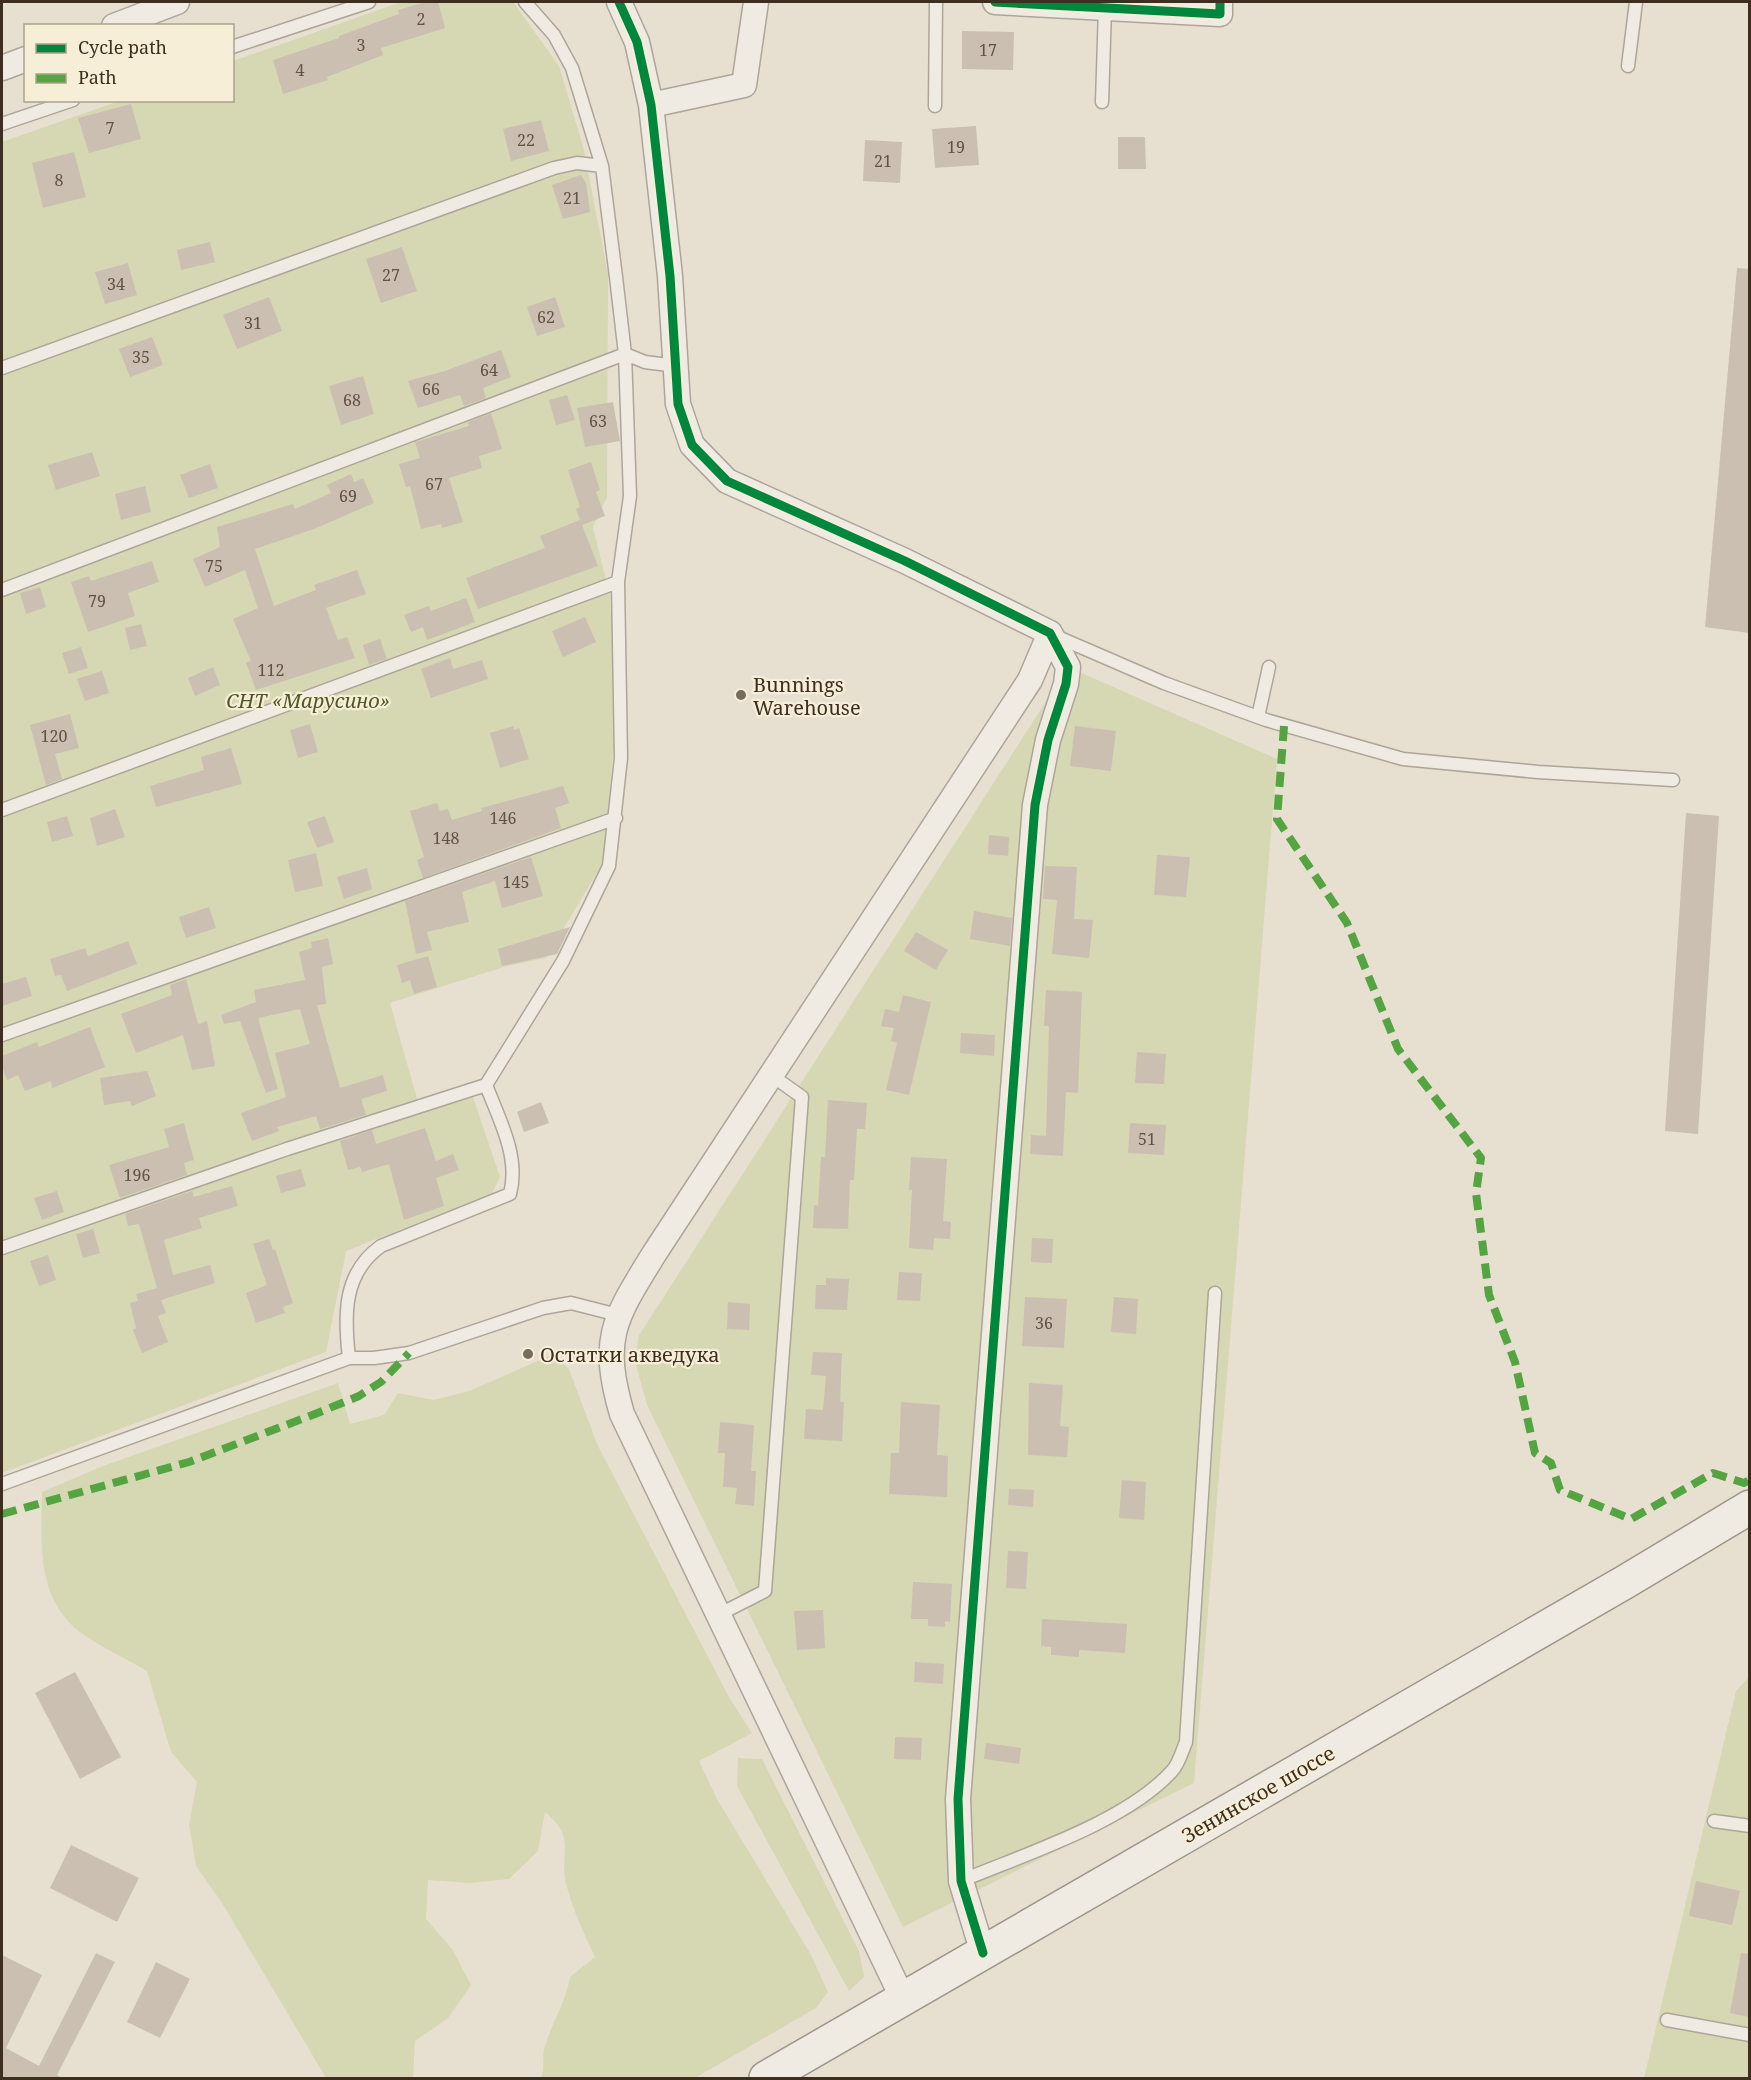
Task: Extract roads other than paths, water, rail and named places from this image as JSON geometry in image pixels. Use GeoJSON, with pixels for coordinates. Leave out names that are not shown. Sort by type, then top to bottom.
{"type":"FeatureCollection","features":[{"type":"Feature","properties":{"kind":"main road","name":"Зенинское шоссе"},"geometry":{"type":"LineString","coordinates":[[766,2079],[1625,1582],[1749,1507]]}},
{"type":"Feature","properties":{"kind":"street"},"geometry":{"type":"LineString","coordinates":[[119,24],[177,2]]}},
{"type":"Feature","properties":{"kind":"street"},"geometry":{"type":"LineString","coordinates":[[619,2],[637,42],[651,105],[670,276],[678,404],[692,445],[727,481],[905,561],[1050,633],[1068,667],[1066,684],[1048,740],[1035,805],[958,1799],[961,1881],[983,1953]]}},
{"type":"Feature","properties":{"kind":"street"},"geometry":{"type":"LineString","coordinates":[[651,105],[744,85],[756,2]]}},
{"type":"Feature","properties":{"kind":"street"},"geometry":{"type":"LineString","coordinates":[[995,2],[1220,14],[1221,2]]}},
{"type":"Feature","properties":{"kind":"street"},"geometry":{"type":"LineString","coordinates":[[2,68],[24,59]]}},
{"type":"Feature","properties":{"kind":"street"},"geometry":{"type":"LineString","coordinates":[[903,1999],[622,1414],[611,1377],[610,1348],[618,1315],[654,1254],[1030,681],[1050,633]]}},
{"type":"Feature","properties":{"kind":"lane"},"geometry":{"type":"LineString","coordinates":[[234,46],[369,2]]}},
{"type":"Feature","properties":{"kind":"lane"},"geometry":{"type":"LineString","coordinates":[[2,1248],[287,1149],[486,1084],[563,961],[609,866],[621,758],[618,582],[630,496],[625,354],[602,166],[572,68],[554,35],[525,2]]}},
{"type":"Feature","properties":{"kind":"lane"},"geometry":{"type":"LineString","coordinates":[[935,106],[936,2]]}},
{"type":"Feature","properties":{"kind":"lane"},"geometry":{"type":"LineString","coordinates":[[1628,66],[1636,2]]}},
{"type":"Feature","properties":{"kind":"lane"},"geometry":{"type":"LineString","coordinates":[[1102,102],[1105,8]]}},
{"type":"Feature","properties":{"kind":"lane"},"geometry":{"type":"LineString","coordinates":[[2,124],[67,102]]}},
{"type":"Feature","properties":{"kind":"lane"},"geometry":{"type":"LineString","coordinates":[[2,368],[554,168],[577,164],[602,166]]}},
{"type":"Feature","properties":{"kind":"lane"},"geometry":{"type":"LineString","coordinates":[[2,590],[625,354],[645,362],[676,366]]}},
{"type":"Feature","properties":{"kind":"lane"},"geometry":{"type":"LineString","coordinates":[[2,810],[618,582]]}},
{"type":"Feature","properties":{"kind":"lane"},"geometry":{"type":"LineString","coordinates":[[1050,633],[1164,683],[1258,717],[1403,759],[1538,772],[1674,780]]}},
{"type":"Feature","properties":{"kind":"lane"},"geometry":{"type":"LineString","coordinates":[[1258,717],[1269,667]]}},
{"type":"Feature","properties":{"kind":"lane"},"geometry":{"type":"LineString","coordinates":[[2,1035],[616,818]]}},
{"type":"Feature","properties":{"kind":"lane"},"geometry":{"type":"LineString","coordinates":[[720,1614],[765,1591],[802,1097],[771,1075]]}},
{"type":"Feature","properties":{"kind":"lane"},"geometry":{"type":"LineString","coordinates":[[349,1358],[345,1328],[348,1308],[353,1277],[364,1258],[381,1246],[510,1194],[515,1178],[513,1161],[486,1084]]}},
{"type":"Feature","properties":{"kind":"lane"},"geometry":{"type":"LineString","coordinates":[[961,1881],[1105,1820],[1140,1799],[1174,1770],[1186,1742],[1215,1293]]}},
{"type":"Feature","properties":{"kind":"lane"},"geometry":{"type":"LineString","coordinates":[[2,1484],[349,1358],[374,1358],[409,1353],[543,1308],[571,1303],[618,1315]]}},
{"type":"Feature","properties":{"kind":"lane"},"geometry":{"type":"LineString","coordinates":[[1714,1821],[1749,1826]]}},
{"type":"Feature","properties":{"kind":"lane"},"geometry":{"type":"LineString","coordinates":[[1667,2020],[1749,2035]]}},
{"type":"Feature","properties":{"kind":"place","name":"Bunnings Warehouse"},"geometry":{"type":"Point","coordinates":[741,695]}},
{"type":"Feature","properties":{"kind":"place","name":"Остатки акведука"},"geometry":{"type":"Point","coordinates":[528,1354]}},
{"type":"Feature","properties":{"kind":"park label","name":"СНТ «Марусино»"},"geometry":{"type":"Point","coordinates":[308,700]}}]}
